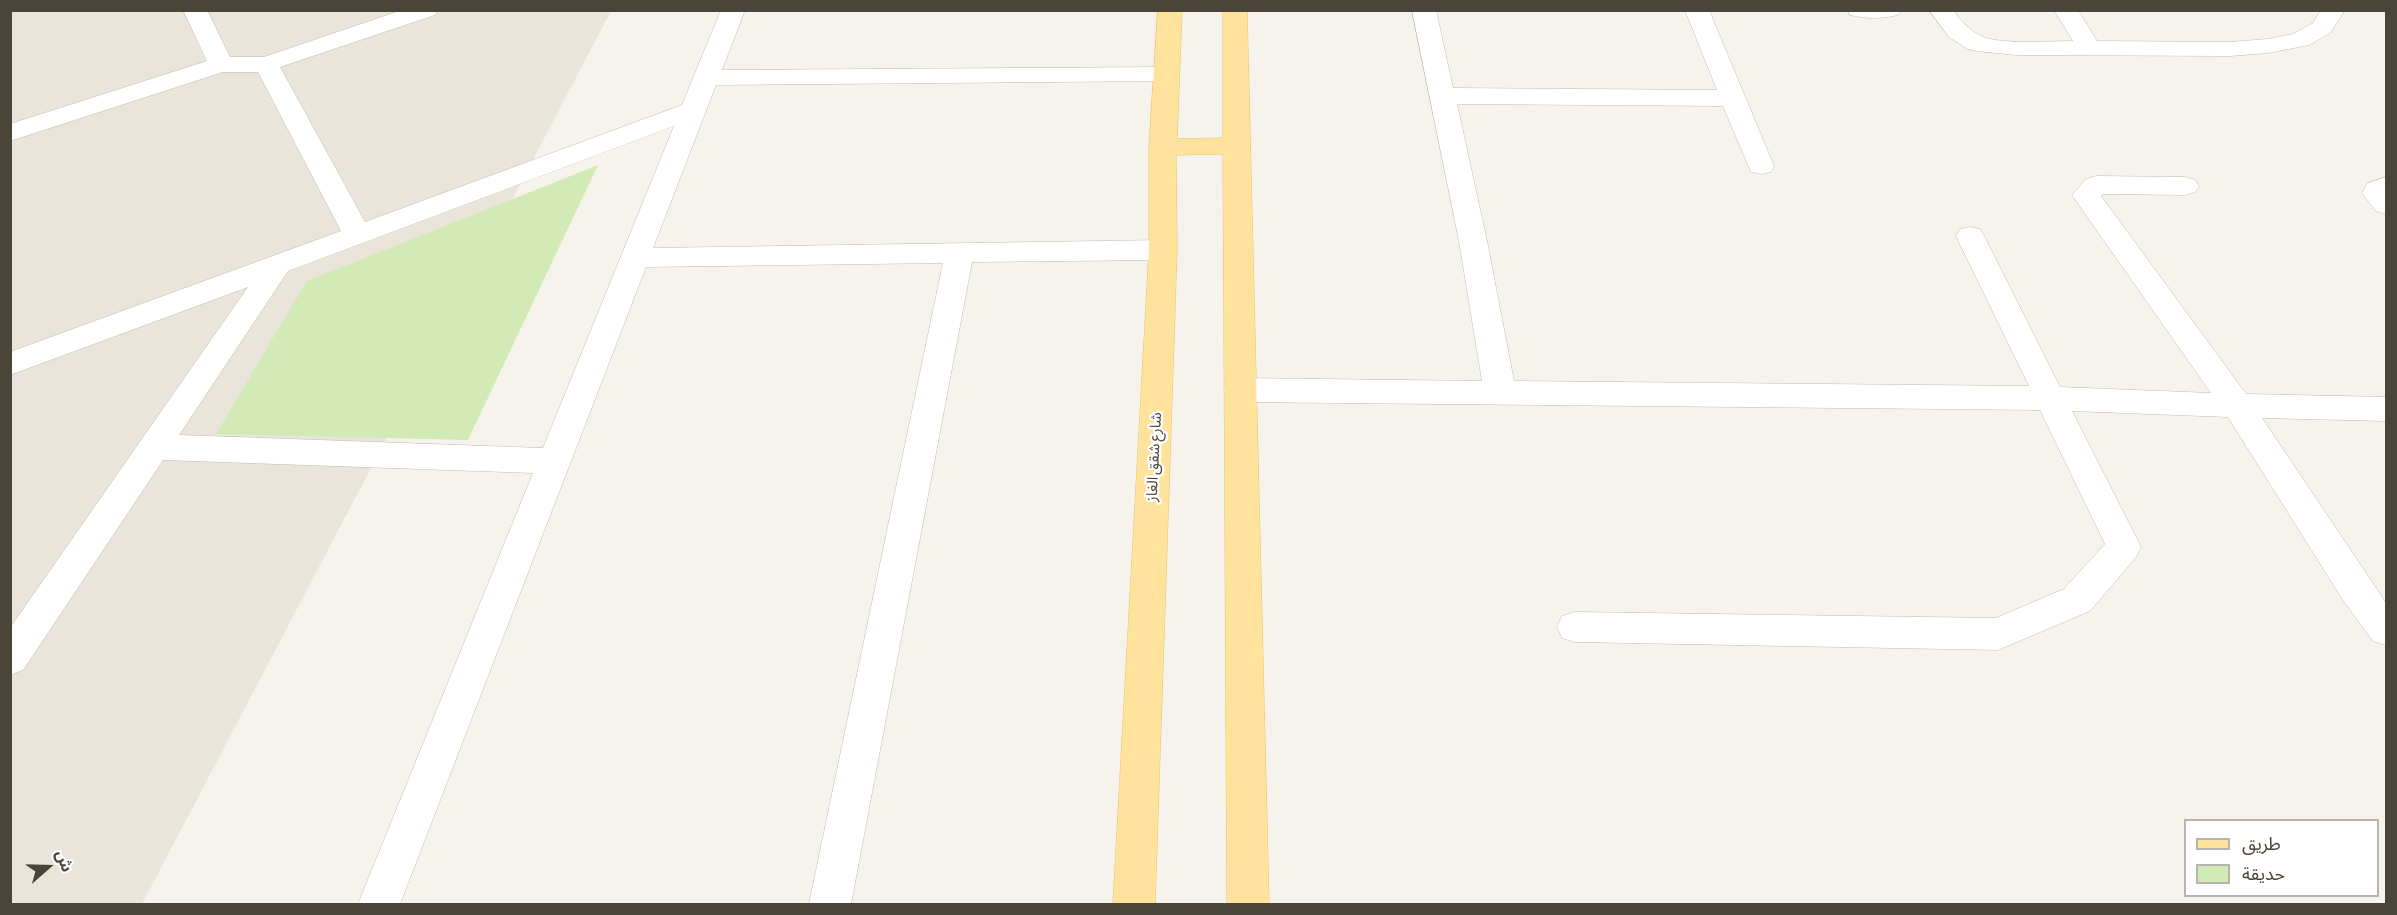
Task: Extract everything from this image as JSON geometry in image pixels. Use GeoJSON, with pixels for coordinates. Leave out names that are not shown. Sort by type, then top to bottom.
{"type":"FeatureCollection","features":[{"type":"Feature","properties":{"kind":"main road","name":"شارع شقق الغاز"},"geometry":{"type":"LineString","coordinates":[[1134,904],[1163,250],[1162,147],[1170,10]]}},
{"type":"Feature","properties":{"kind":"main road"},"geometry":{"type":"LineString","coordinates":[[1235,10],[1248,904]]}},
{"type":"Feature","properties":{"kind":"main road"},"geometry":{"type":"LineString","coordinates":[[1162,147],[1237,146]]}},
{"type":"Feature","properties":{"kind":"street"},"geometry":{"type":"LineString","coordinates":[[195,10],[221,65]]}},
{"type":"Feature","properties":{"kind":"street"},"geometry":{"type":"LineString","coordinates":[[10,133],[221,65],[266,64],[427,10]]}},
{"type":"Feature","properties":{"kind":"street"},"geometry":{"type":"LineString","coordinates":[[379,904],[733,10]]}},
{"type":"Feature","properties":{"kind":"street"},"geometry":{"type":"LineString","coordinates":[[1424,10],[1473,241],[1500,392]]}},
{"type":"Feature","properties":{"kind":"street"},"geometry":{"type":"LineString","coordinates":[[1697,10],[1761,165]]}},
{"type":"Feature","properties":{"kind":"street"},"geometry":{"type":"LineString","coordinates":[[1858,10],[1890,10]]}},
{"type":"Feature","properties":{"kind":"street"},"geometry":{"type":"LineString","coordinates":[[1940,10],[1958,32],[1977,44],[2016,48],[2230,49],[2268,46],[2300,40],[2322,28],[2333,10]]}},
{"type":"Feature","properties":{"kind":"street"},"geometry":{"type":"LineString","coordinates":[[2066,10],[2089,48]]}},
{"type":"Feature","properties":{"kind":"street"},"geometry":{"type":"LineString","coordinates":[[266,64],[358,236]]}},
{"type":"Feature","properties":{"kind":"street"},"geometry":{"type":"LineString","coordinates":[[706,78],[1165,74]]}},
{"type":"Feature","properties":{"kind":"street"},"geometry":{"type":"LineString","coordinates":[[1442,96],[1734,98]]}},
{"type":"Feature","properties":{"kind":"street"},"geometry":{"type":"LineString","coordinates":[[10,364],[693,110]]}},
{"type":"Feature","properties":{"kind":"street"},"geometry":{"type":"LineString","coordinates":[[2185,186],[2096,185],[2086,195],[2237,406],[2356,590],[2386,630]]}},
{"type":"Feature","properties":{"kind":"street"},"geometry":{"type":"LineString","coordinates":[[2386,186],[2378,189],[2376,194],[2386,205]]}},
{"type":"Feature","properties":{"kind":"street"},"geometry":{"type":"LineString","coordinates":[[1575,627],[1998,634],[2077,600],[2124,547],[1970,236]]}},
{"type":"Feature","properties":{"kind":"street"},"geometry":{"type":"LineString","coordinates":[[635,258],[1163,250]]}},
{"type":"Feature","properties":{"kind":"street"},"geometry":{"type":"LineString","coordinates":[[830,904],[959,253]]}},
{"type":"Feature","properties":{"kind":"street"},"geometry":{"type":"LineString","coordinates":[[10,659],[277,266]]}},
{"type":"Feature","properties":{"kind":"street"},"geometry":{"type":"LineString","coordinates":[[1239,390],[2051,398],[2237,406],[2386,409]]}},
{"type":"Feature","properties":{"kind":"street"},"geometry":{"type":"LineString","coordinates":[[154,447],[555,460]]}},
{"type":"Feature","properties":{"kind":"shaded area"},"geometry":{"type":"Polygon","coordinates":[[[10,11],[611,11],[142,904],[11,904],[10,11]]]}},
{"type":"Feature","properties":{"kind":"green space"},"geometry":{"type":"Polygon","coordinates":[[[598,165],[468,440],[216,434],[307,281],[598,165]]]}}]}
